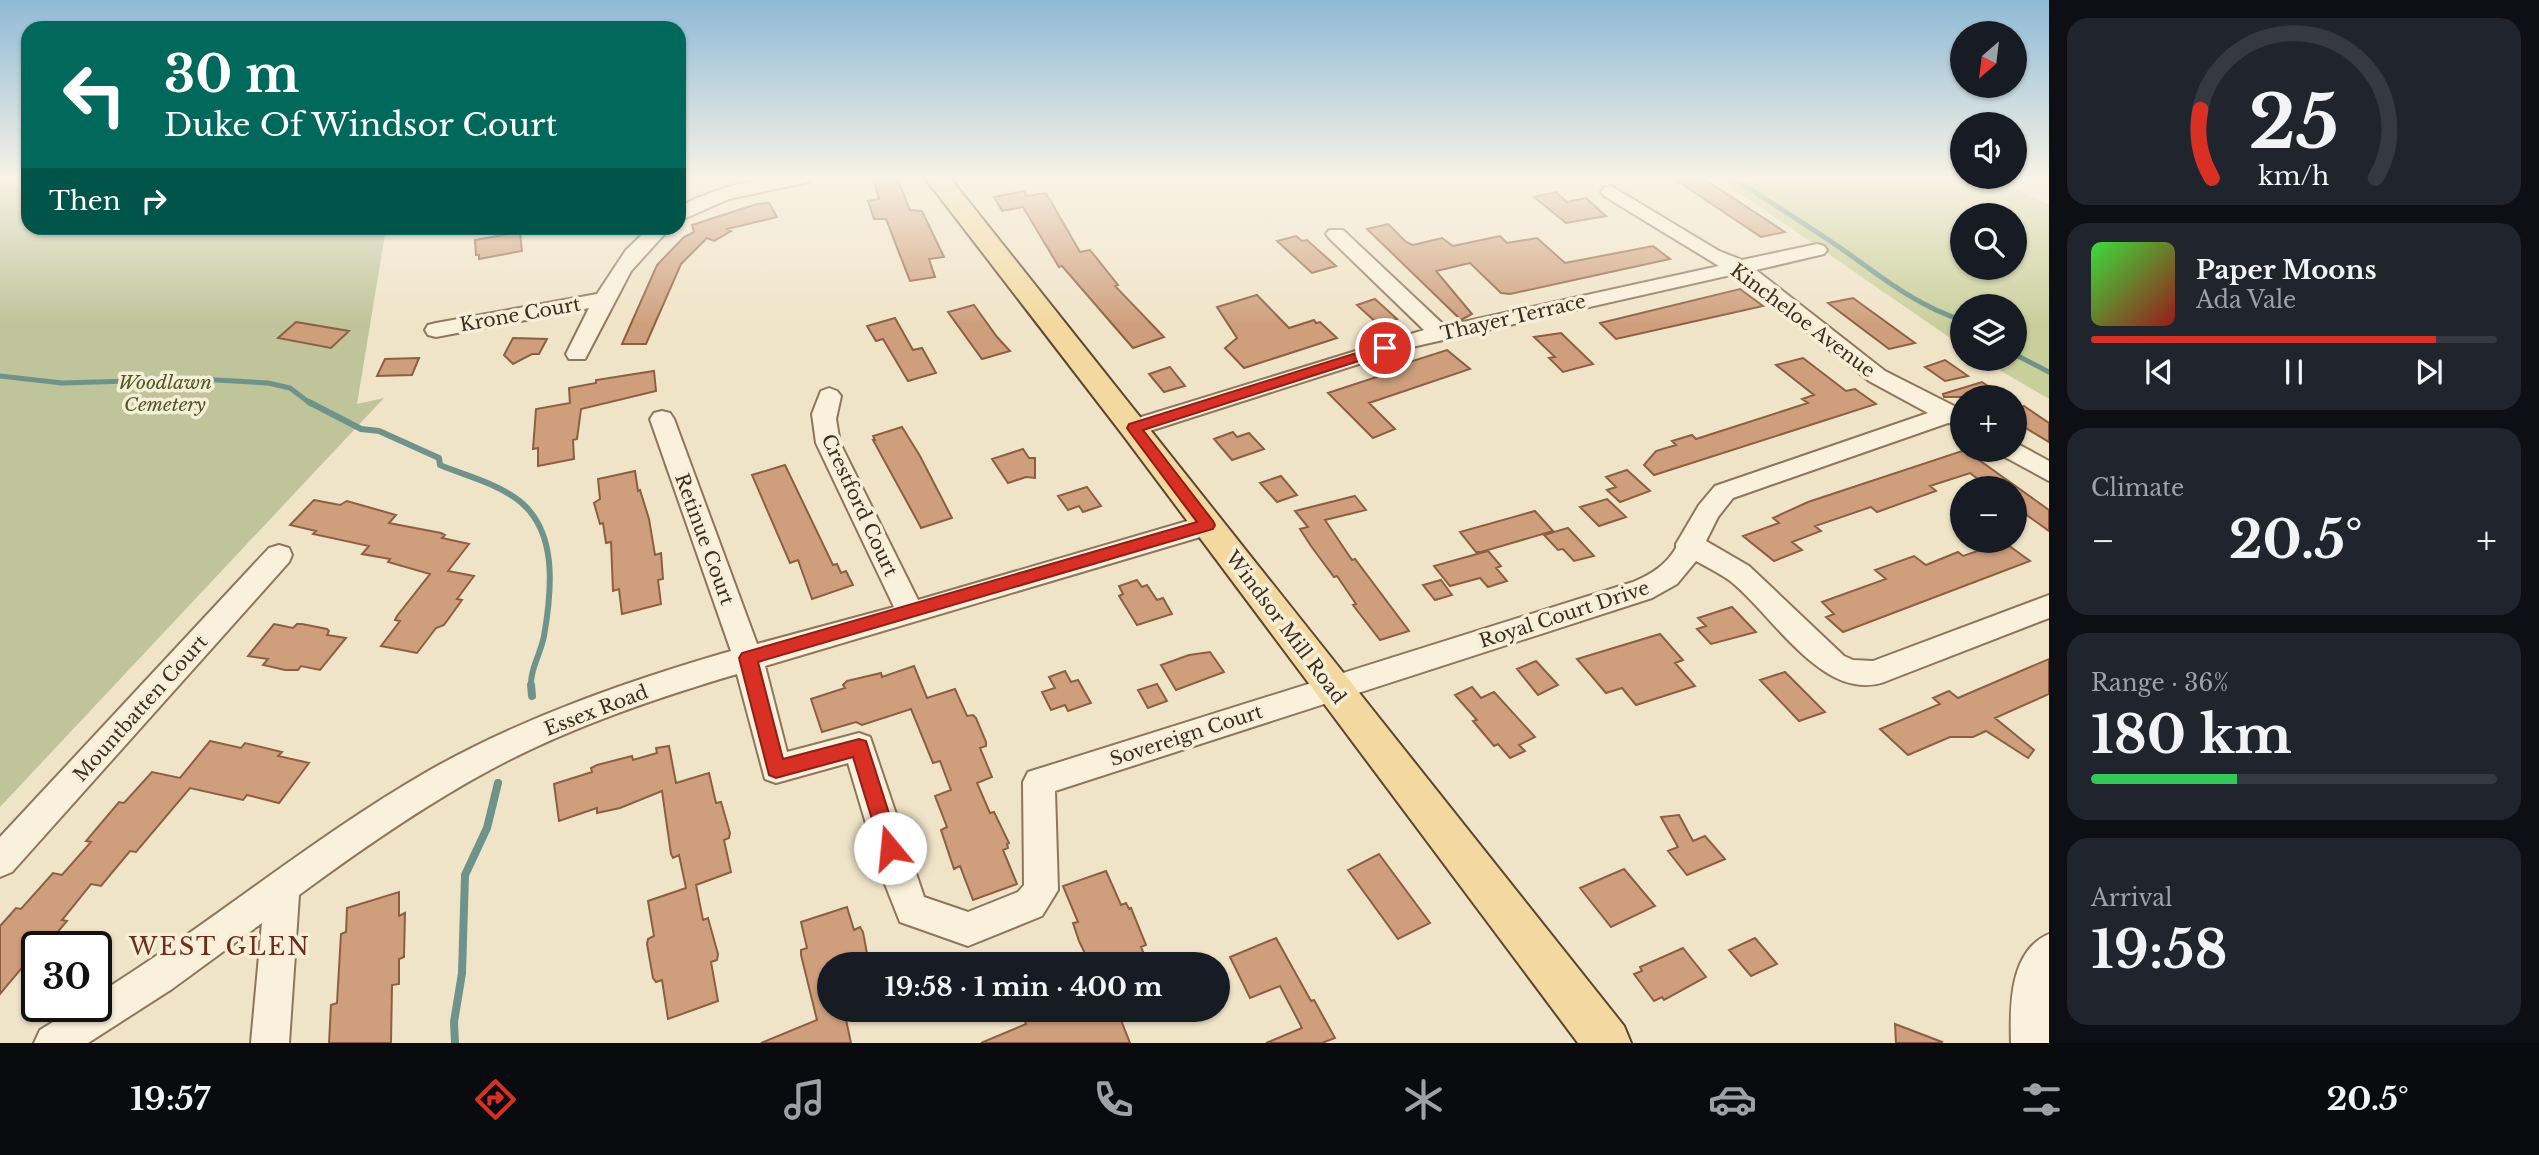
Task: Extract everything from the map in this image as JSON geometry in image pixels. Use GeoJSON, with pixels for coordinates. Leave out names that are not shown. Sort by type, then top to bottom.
{"type":"FeatureCollection","features":[{"type":"Feature","properties":{"kind":"main road","name":"Windsor Mill Road"},"geometry":{"type":"LineString","coordinates":[[975,227],[1134,428],[1607,1043]]}},
{"type":"Feature","properties":{"kind":"street","name":"Kincheloe Avenue"},"geometry":{"type":"LineString","coordinates":[[1667,227],[1712,255],[1740,267],[1877,376],[1950,414]]}},
{"type":"Feature","properties":{"kind":"street"},"geometry":{"type":"LineString","coordinates":[[1336,234],[1440,333]]}},
{"type":"Feature","properties":{"kind":"street"},"geometry":{"type":"LineString","coordinates":[[577,354],[604,299],[633,251],[652,235]]}},
{"type":"Feature","properties":{"kind":"street","name":"Thayer Terrace"},"geometry":{"type":"LineString","coordinates":[[1134,428],[1440,333],[1817,250]]}},
{"type":"Feature","properties":{"kind":"street","name":"Krone Court"},"geometry":{"type":"LineString","coordinates":[[436,330],[604,299]]}},
{"type":"Feature","properties":{"kind":"street","name":"Crestford Court"},"geometry":{"type":"LineString","coordinates":[[829,396],[823,412],[823,427],[828,443],[911,612]]}},
{"type":"Feature","properties":{"kind":"street","name":"Retinue Court"},"geometry":{"type":"LineString","coordinates":[[662,419],[748,658],[776,769],[859,747],[912,910],[968,929],[1030,904],[1041,890],[1039,782]]}},
{"type":"Feature","properties":{"kind":"street","name":"Royal Court Drive"},"geometry":{"type":"LineString","coordinates":[[1332,688],[1643,590],[1664,580],[1677,569],[1704,514],[1724,492],[1740,484],[1950,419]]}},
{"type":"Feature","properties":{"kind":"street"},"geometry":{"type":"LineString","coordinates":[[2027,459],[2049,472]]}},
{"type":"Feature","properties":{"kind":"street","name":"Essex Road"},"geometry":{"type":"LineString","coordinates":[[53,1043],[194,952],[283,884],[415,794],[481,758],[580,713],[748,658],[1208,525]]}},
{"type":"Feature","properties":{"kind":"street"},"geometry":{"type":"LineString","coordinates":[[1689,544],[1739,573],[1834,664],[1846,671],[1860,674],[1874,673],[2049,606]]}},
{"type":"Feature","properties":{"kind":"street","name":"Mountbatten Court"},"geometry":{"type":"LineString","coordinates":[[0,861],[279,555]]}},
{"type":"Feature","properties":{"kind":"street","name":"Sovereign Court"},"geometry":{"type":"LineString","coordinates":[[1039,782],[1332,688]]}},
{"type":"Feature","properties":{"kind":"street"},"geometry":{"type":"LineString","coordinates":[[270,1043],[283,884]]}},
{"type":"Feature","properties":{"kind":"street"},"geometry":{"type":"LineString","coordinates":[[2030,1043],[2032,979],[2049,952]]}},
{"type":"Feature","properties":{"kind":"green space","name":"Woodlawn Cemetery"},"geometry":{"type":"Polygon","coordinates":[[[0,227],[21,227],[21,235],[385,235],[357,404],[384,398],[0,807],[0,227]]]}},
{"type":"Feature","properties":{"kind":"green space"},"geometry":{"type":"Polygon","coordinates":[[[1789,227],[1950,227],[1950,280],[2027,280],[2027,227],[2049,227],[2049,399],[2001,371],[2027,371],[2027,294],[1950,294],[1950,338],[1789,227]]]}},
{"type":"Feature","properties":{"kind":"building"},"geometry":{"type":"Polygon","coordinates":[[[692,227],[737,227],[727,229],[731,231],[714,241],[707,238],[681,264],[646,344],[622,344],[657,265],[684,237],[694,232],[692,227]]]}},
{"type":"Feature","properties":{"kind":"building"},"geometry":{"type":"Polygon","coordinates":[[[889,227],[929,227],[944,257],[929,259],[935,277],[910,281],[889,227]]]}},
{"type":"Feature","properties":{"kind":"building"},"geometry":{"type":"Polygon","coordinates":[[[1035,227],[1065,227],[1080,252],[1090,250],[1118,285],[1115,286],[1164,337],[1133,348],[1062,266],[1059,267],[1035,227]]]}},
{"type":"Feature","properties":{"kind":"building"},"geometry":{"type":"Polygon","coordinates":[[[1391,227],[1406,242],[1413,245],[1442,238],[1453,246],[1500,236],[1507,243],[1537,238],[1565,263],[1653,246],[1670,259],[1510,294],[1501,293],[1470,263],[1436,271],[1472,314],[1461,320],[1367,229],[1391,227]]]}},
{"type":"Feature","properties":{"kind":"building"},"geometry":{"type":"Polygon","coordinates":[[[1746,227],[1777,227],[1785,232],[1761,237],[1746,227]]]}},
{"type":"Feature","properties":{"kind":"building"},"geometry":{"type":"Polygon","coordinates":[[[520,235],[522,251],[479,259],[479,255],[476,255],[475,240],[520,235]]]}},
{"type":"Feature","properties":{"kind":"building"},"geometry":{"type":"Polygon","coordinates":[[[1296,236],[1302,241],[1307,240],[1336,266],[1312,273],[1277,241],[1296,236]]]}},
{"type":"Feature","properties":{"kind":"building"},"geometry":{"type":"Polygon","coordinates":[[[1740,289],[1763,306],[1616,339],[1600,323],[1740,289]]]}},
{"type":"Feature","properties":{"kind":"building"},"geometry":{"type":"Polygon","coordinates":[[[1257,295],[1289,328],[1314,320],[1316,323],[1320,322],[1337,338],[1244,368],[1225,348],[1237,338],[1217,307],[1257,295]]]}},
{"type":"Feature","properties":{"kind":"building"},"geometry":{"type":"Polygon","coordinates":[[[1853,298],[1915,343],[1889,349],[1828,303],[1853,298]]]}},
{"type":"Feature","properties":{"kind":"building"},"geometry":{"type":"Polygon","coordinates":[[[1375,299],[1397,319],[1379,325],[1357,305],[1375,299]]]}},
{"type":"Feature","properties":{"kind":"building"},"geometry":{"type":"Polygon","coordinates":[[[974,305],[1010,351],[982,359],[948,312],[974,305]]]}},
{"type":"Feature","properties":{"kind":"building"},"geometry":{"type":"Polygon","coordinates":[[[895,318],[913,350],[922,348],[936,373],[908,381],[883,339],[876,341],[867,326],[895,318]]]}},
{"type":"Feature","properties":{"kind":"building"},"geometry":{"type":"Polygon","coordinates":[[[296,322],[349,331],[331,348],[278,338],[296,322]]]}},
{"type":"Feature","properties":{"kind":"building"},"geometry":{"type":"Polygon","coordinates":[[[1561,333],[1593,364],[1563,372],[1549,358],[1555,357],[1534,337],[1561,333]]]}},
{"type":"Feature","properties":{"kind":"building"},"geometry":{"type":"Polygon","coordinates":[[[513,338],[547,339],[539,354],[532,354],[513,364],[504,355],[513,338]]]}},
{"type":"Feature","properties":{"kind":"building"},"geometry":{"type":"Polygon","coordinates":[[[1447,350],[1470,369],[1369,403],[1395,429],[1373,438],[1328,393],[1404,368],[1400,365],[1447,350]]]}},
{"type":"Feature","properties":{"kind":"building"},"geometry":{"type":"Polygon","coordinates":[[[419,358],[412,375],[377,376],[385,359],[419,358]]]}},
{"type":"Feature","properties":{"kind":"building"},"geometry":{"type":"Polygon","coordinates":[[[1803,358],[1846,391],[1855,389],[1876,404],[1654,475],[1644,465],[1656,451],[1676,445],[1672,441],[1692,435],[1696,439],[1808,403],[1802,399],[1814,395],[1776,365],[1803,358]]]}},
{"type":"Feature","properties":{"kind":"building"},"geometry":{"type":"Polygon","coordinates":[[[1945,360],[1950,363],[1950,371],[1961,371],[1968,376],[1945,381],[1925,367],[1945,360]]]}},
{"type":"Feature","properties":{"kind":"building"},"geometry":{"type":"Polygon","coordinates":[[[1170,367],[1185,386],[1164,392],[1149,374],[1170,367]]]}},
{"type":"Feature","properties":{"kind":"building"},"geometry":{"type":"Polygon","coordinates":[[[654,371],[656,391],[581,409],[577,439],[573,440],[574,459],[538,466],[538,448],[533,449],[536,409],[570,403],[569,388],[596,383],[596,380],[654,371]]]}},
{"type":"Feature","properties":{"kind":"building"},"geometry":{"type":"Polygon","coordinates":[[[2027,408],[2049,423],[2049,442],[2027,429],[2027,408]]]}},
{"type":"Feature","properties":{"kind":"building"},"geometry":{"type":"Polygon","coordinates":[[[902,427],[952,518],[921,528],[873,440],[873,436],[902,427]]]}},
{"type":"Feature","properties":{"kind":"building"},"geometry":{"type":"Polygon","coordinates":[[[1233,432],[1237,437],[1249,433],[1264,449],[1232,460],[1214,439],[1233,432]]]}},
{"type":"Feature","properties":{"kind":"building"},"geometry":{"type":"Polygon","coordinates":[[[1023,449],[1029,458],[1035,458],[1035,478],[1026,477],[1008,483],[992,459],[1023,449]]]}},
{"type":"Feature","properties":{"kind":"building"},"geometry":{"type":"Polygon","coordinates":[[[1950,455],[1950,462],[1982,462],[2001,476],[1974,476],[1970,473],[1950,476],[1950,480],[1930,486],[1936,491],[1877,512],[1871,507],[1815,526],[1821,531],[1792,542],[1802,550],[1774,561],[1743,536],[1779,523],[1773,518],[1808,502],[1950,455]]]}},
{"type":"Feature","properties":{"kind":"building"},"geometry":{"type":"Polygon","coordinates":[[[785,465],[833,565],[837,564],[841,573],[846,571],[853,585],[812,599],[798,560],[790,563],[752,475],[785,465]]]}},
{"type":"Feature","properties":{"kind":"building"},"geometry":{"type":"Polygon","coordinates":[[[1627,470],[1650,491],[1620,502],[1607,490],[1616,487],[1606,477],[1627,470]]]}},
{"type":"Feature","properties":{"kind":"building"},"geometry":{"type":"Polygon","coordinates":[[[635,471],[638,491],[640,490],[649,519],[655,555],[661,553],[663,579],[658,580],[661,604],[622,614],[619,589],[613,591],[611,542],[606,543],[603,523],[600,524],[594,503],[600,499],[598,479],[635,471]]]}},
{"type":"Feature","properties":{"kind":"building"},"geometry":{"type":"Polygon","coordinates":[[[1281,476],[1297,495],[1277,502],[1260,483],[1281,476]]]}},
{"type":"Feature","properties":{"kind":"building"},"geometry":{"type":"Polygon","coordinates":[[[1087,487],[1101,506],[1083,512],[1079,506],[1068,510],[1058,496],[1087,487]]]}},
{"type":"Feature","properties":{"kind":"building"},"geometry":{"type":"Polygon","coordinates":[[[2027,494],[2049,510],[2049,531],[2027,515],[2027,494]]]}},
{"type":"Feature","properties":{"kind":"building"},"geometry":{"type":"Polygon","coordinates":[[[1355,496],[1366,510],[1325,520],[1352,560],[1355,559],[1409,631],[1380,640],[1353,605],[1356,604],[1337,576],[1334,577],[1311,546],[1300,529],[1308,527],[1295,511],[1355,496]]]}},
{"type":"Feature","properties":{"kind":"building"},"geometry":{"type":"Polygon","coordinates":[[[1607,499],[1626,517],[1599,526],[1580,507],[1607,499]]]}},
{"type":"Feature","properties":{"kind":"building"},"geometry":{"type":"Polygon","coordinates":[[[314,500],[340,505],[347,501],[396,515],[389,523],[441,533],[445,535],[442,538],[469,544],[448,571],[474,576],[457,599],[462,600],[444,625],[436,628],[417,653],[381,646],[400,621],[395,620],[397,616],[430,574],[388,562],[390,559],[362,554],[369,546],[313,534],[316,531],[290,525],[314,500]]]}},
{"type":"Feature","properties":{"kind":"building"},"geometry":{"type":"Polygon","coordinates":[[[1535,511],[1553,531],[1481,552],[1476,552],[1460,532],[1535,511]]]}},
{"type":"Feature","properties":{"kind":"building"},"geometry":{"type":"Polygon","coordinates":[[[1568,528],[1594,556],[1574,561],[1563,549],[1558,550],[1544,535],[1568,528]]]}},
{"type":"Feature","properties":{"kind":"building"},"geometry":{"type":"Polygon","coordinates":[[[1488,551],[1501,566],[1496,568],[1507,581],[1488,587],[1480,578],[1450,586],[1434,566],[1488,551]]]}},
{"type":"Feature","properties":{"kind":"building"},"geometry":{"type":"Polygon","coordinates":[[[1956,553],[1963,556],[1972,553],[2019,553],[2030,561],[1843,632],[1826,617],[1834,614],[1822,602],[1886,579],[1875,570],[1914,556],[1926,565],[1956,553]]]}},
{"type":"Feature","properties":{"kind":"building"},"geometry":{"type":"Polygon","coordinates":[[[1137,580],[1142,587],[1147,585],[1157,600],[1163,598],[1172,614],[1137,625],[1119,596],[1123,594],[1119,586],[1137,580]]]}},
{"type":"Feature","properties":{"kind":"building"},"geometry":{"type":"Polygon","coordinates":[[[1441,580],[1452,595],[1435,600],[1423,585],[1441,580]]]}},
{"type":"Feature","properties":{"kind":"building"},"geometry":{"type":"Polygon","coordinates":[[[1732,607],[1756,632],[1711,644],[1697,629],[1706,626],[1698,618],[1732,607]]]}},
{"type":"Feature","properties":{"kind":"building"},"geometry":{"type":"Polygon","coordinates":[[[274,624],[293,628],[302,624],[327,629],[327,635],[346,638],[320,670],[301,666],[298,670],[285,670],[263,665],[268,659],[248,656],[274,624]]]}},
{"type":"Feature","properties":{"kind":"building"},"geometry":{"type":"Polygon","coordinates":[[[1660,634],[1683,660],[1675,663],[1695,686],[1636,705],[1622,688],[1606,693],[1577,659],[1660,634]]]}},
{"type":"Feature","properties":{"kind":"building"},"geometry":{"type":"Polygon","coordinates":[[[1210,652],[1224,672],[1176,690],[1161,665],[1189,655],[1210,652]]]}},
{"type":"Feature","properties":{"kind":"building"},"geometry":{"type":"Polygon","coordinates":[[[2049,659],[2049,694],[1995,718],[2034,750],[2028,758],[1986,731],[1973,737],[1950,737],[1908,755],[1880,729],[1940,704],[1933,698],[1949,691],[1958,698],[2049,659]]]}},
{"type":"Feature","properties":{"kind":"building"},"geometry":{"type":"Polygon","coordinates":[[[1536,661],[1558,685],[1538,695],[1517,669],[1536,661]]]}},
{"type":"Feature","properties":{"kind":"building"},"geometry":{"type":"Polygon","coordinates":[[[914,666],[927,698],[955,689],[967,716],[973,715],[976,718],[986,742],[986,746],[980,748],[992,777],[977,783],[990,813],[994,812],[1009,843],[1008,848],[1003,850],[1017,884],[973,900],[960,866],[954,869],[941,830],[947,827],[935,796],[951,790],[940,761],[933,763],[911,709],[862,725],[856,722],[822,732],[811,699],[845,688],[843,685],[847,681],[881,673],[882,677],[914,666]]]}},
{"type":"Feature","properties":{"kind":"building"},"geometry":{"type":"Polygon","coordinates":[[[1065,671],[1071,682],[1078,680],[1091,703],[1068,711],[1065,705],[1051,710],[1042,692],[1055,688],[1049,677],[1065,671]]]}},
{"type":"Feature","properties":{"kind":"building"},"geometry":{"type":"Polygon","coordinates":[[[1785,672],[1825,712],[1799,721],[1760,680],[1785,672]]]}},
{"type":"Feature","properties":{"kind":"building"},"geometry":{"type":"Polygon","coordinates":[[[1157,684],[1167,701],[1148,708],[1138,690],[1157,684]]]}},
{"type":"Feature","properties":{"kind":"building"},"geometry":{"type":"Polygon","coordinates":[[[1472,687],[1481,698],[1494,692],[1535,737],[1519,745],[1525,751],[1510,758],[1498,744],[1494,746],[1473,721],[1477,720],[1455,695],[1472,687]]]}},
{"type":"Feature","properties":{"kind":"building"},"geometry":{"type":"Polygon","coordinates":[[[210,741],[241,748],[245,743],[282,752],[278,756],[309,763],[279,803],[247,795],[243,800],[190,788],[136,852],[130,851],[101,886],[91,884],[62,920],[67,921],[59,931],[21,931],[21,969],[0,994],[0,926],[16,908],[21,909],[53,873],[62,875],[91,842],[86,841],[119,802],[124,803],[152,772],[180,778],[210,741]]]}},
{"type":"Feature","properties":{"kind":"building"},"geometry":{"type":"Polygon","coordinates":[[[669,746],[676,783],[709,773],[716,803],[721,802],[730,833],[729,838],[724,840],[731,872],[696,885],[703,920],[708,918],[718,954],[717,960],[711,962],[718,1001],[668,1019],[662,980],[656,982],[653,978],[647,944],[648,939],[654,936],[648,901],[686,888],[679,855],[673,858],[671,854],[662,791],[620,808],[597,813],[597,808],[559,821],[554,784],[592,772],[591,768],[597,765],[632,756],[633,760],[657,753],[656,748],[669,746]]]}},
{"type":"Feature","properties":{"kind":"building"},"geometry":{"type":"Polygon","coordinates":[[[1679,815],[1693,841],[1705,836],[1725,859],[1687,875],[1668,851],[1678,847],[1661,817],[1679,815]]]}},
{"type":"Feature","properties":{"kind":"building"},"geometry":{"type":"Polygon","coordinates":[[[1379,854],[1430,923],[1398,939],[1348,870],[1379,854]]]}},
{"type":"Feature","properties":{"kind":"building"},"geometry":{"type":"Polygon","coordinates":[[[1624,869],[1655,906],[1611,927],[1580,888],[1624,869]]]}},
{"type":"Feature","properties":{"kind":"building"},"geometry":{"type":"Polygon","coordinates":[[[1106,871],[1121,905],[1126,903],[1129,909],[1131,908],[1146,945],[1141,947],[1143,952],[1084,952],[1073,923],[1078,922],[1063,886],[1106,871]]]}},
{"type":"Feature","properties":{"kind":"building"},"geometry":{"type":"Polygon","coordinates":[[[399,892],[399,916],[405,913],[404,957],[399,959],[399,984],[392,985],[391,1043],[329,1043],[331,1005],[337,1003],[341,934],[346,932],[347,908],[399,892]]]}},
{"type":"Feature","properties":{"kind":"building"},"geometry":{"type":"Polygon","coordinates":[[[847,907],[854,930],[860,927],[863,932],[867,952],[817,952],[817,1020],[801,955],[801,950],[807,948],[801,922],[847,907]]]}},
{"type":"Feature","properties":{"kind":"building"},"geometry":{"type":"Polygon","coordinates":[[[1276,938],[1335,1038],[1322,1043],[1266,1043],[1302,1028],[1280,986],[1250,998],[1230,957],[1276,938]]]}},
{"type":"Feature","properties":{"kind":"building"},"geometry":{"type":"Polygon","coordinates":[[[1755,938],[1777,964],[1751,976],[1729,950],[1755,938]]]}},
{"type":"Feature","properties":{"kind":"building"},"geometry":{"type":"Polygon","coordinates":[[[1683,948],[1706,977],[1664,1000],[1662,997],[1654,1001],[1634,974],[1642,971],[1640,967],[1683,948]]]}},
{"type":"Feature","properties":{"kind":"building"},"geometry":{"type":"Polygon","coordinates":[[[817,1020],[847,1022],[851,1043],[761,1043],[817,1020]]]}},
{"type":"Feature","properties":{"kind":"building"},"geometry":{"type":"Polygon","coordinates":[[[1025,1022],[1122,1022],[1130,1043],[981,1043],[1025,1022]]]}},
{"type":"Feature","properties":{"kind":"building"},"geometry":{"type":"Polygon","coordinates":[[[1895,1024],[1942,1042],[1896,1043],[1895,1024]]]}},
{"type":"Feature","properties":{"kind":"waterway"},"geometry":{"type":"LineString","coordinates":[[1808,227],[1899,289],[1950,316]]}},
{"type":"Feature","properties":{"kind":"waterway"},"geometry":{"type":"LineString","coordinates":[[2027,361],[2049,372]]}},
{"type":"Feature","properties":{"kind":"waterway"},"geometry":{"type":"LineString","coordinates":[[0,376],[62,383],[199,379],[268,383],[290,388],[311,404]]}},
{"type":"Feature","properties":{"kind":"waterway"},"geometry":{"type":"LineString","coordinates":[[309,402],[361,429],[379,431],[439,458],[440,465],[497,487],[529,510],[539,525],[545,542],[550,580],[544,636],[531,686]]}},
{"type":"Feature","properties":{"kind":"waterway"},"geometry":{"type":"LineString","coordinates":[[531,686],[532,696]]}},
{"type":"Feature","properties":{"kind":"waterway"},"geometry":{"type":"LineString","coordinates":[[455,1043],[454,1022],[462,973],[465,875],[487,828],[498,783]]}},
{"type":"Feature","properties":{"kind":"district","name":"WEST GLEN"},"geometry":{"type":"Point","coordinates":[220,947]}},
{"type":"Feature","properties":{"kind":"route"},"geometry":{"type":"LineString","coordinates":[[890,848],[859,747],[776,769],[748,658],[1208,525],[1134,428],[1385,348]]}}]}
